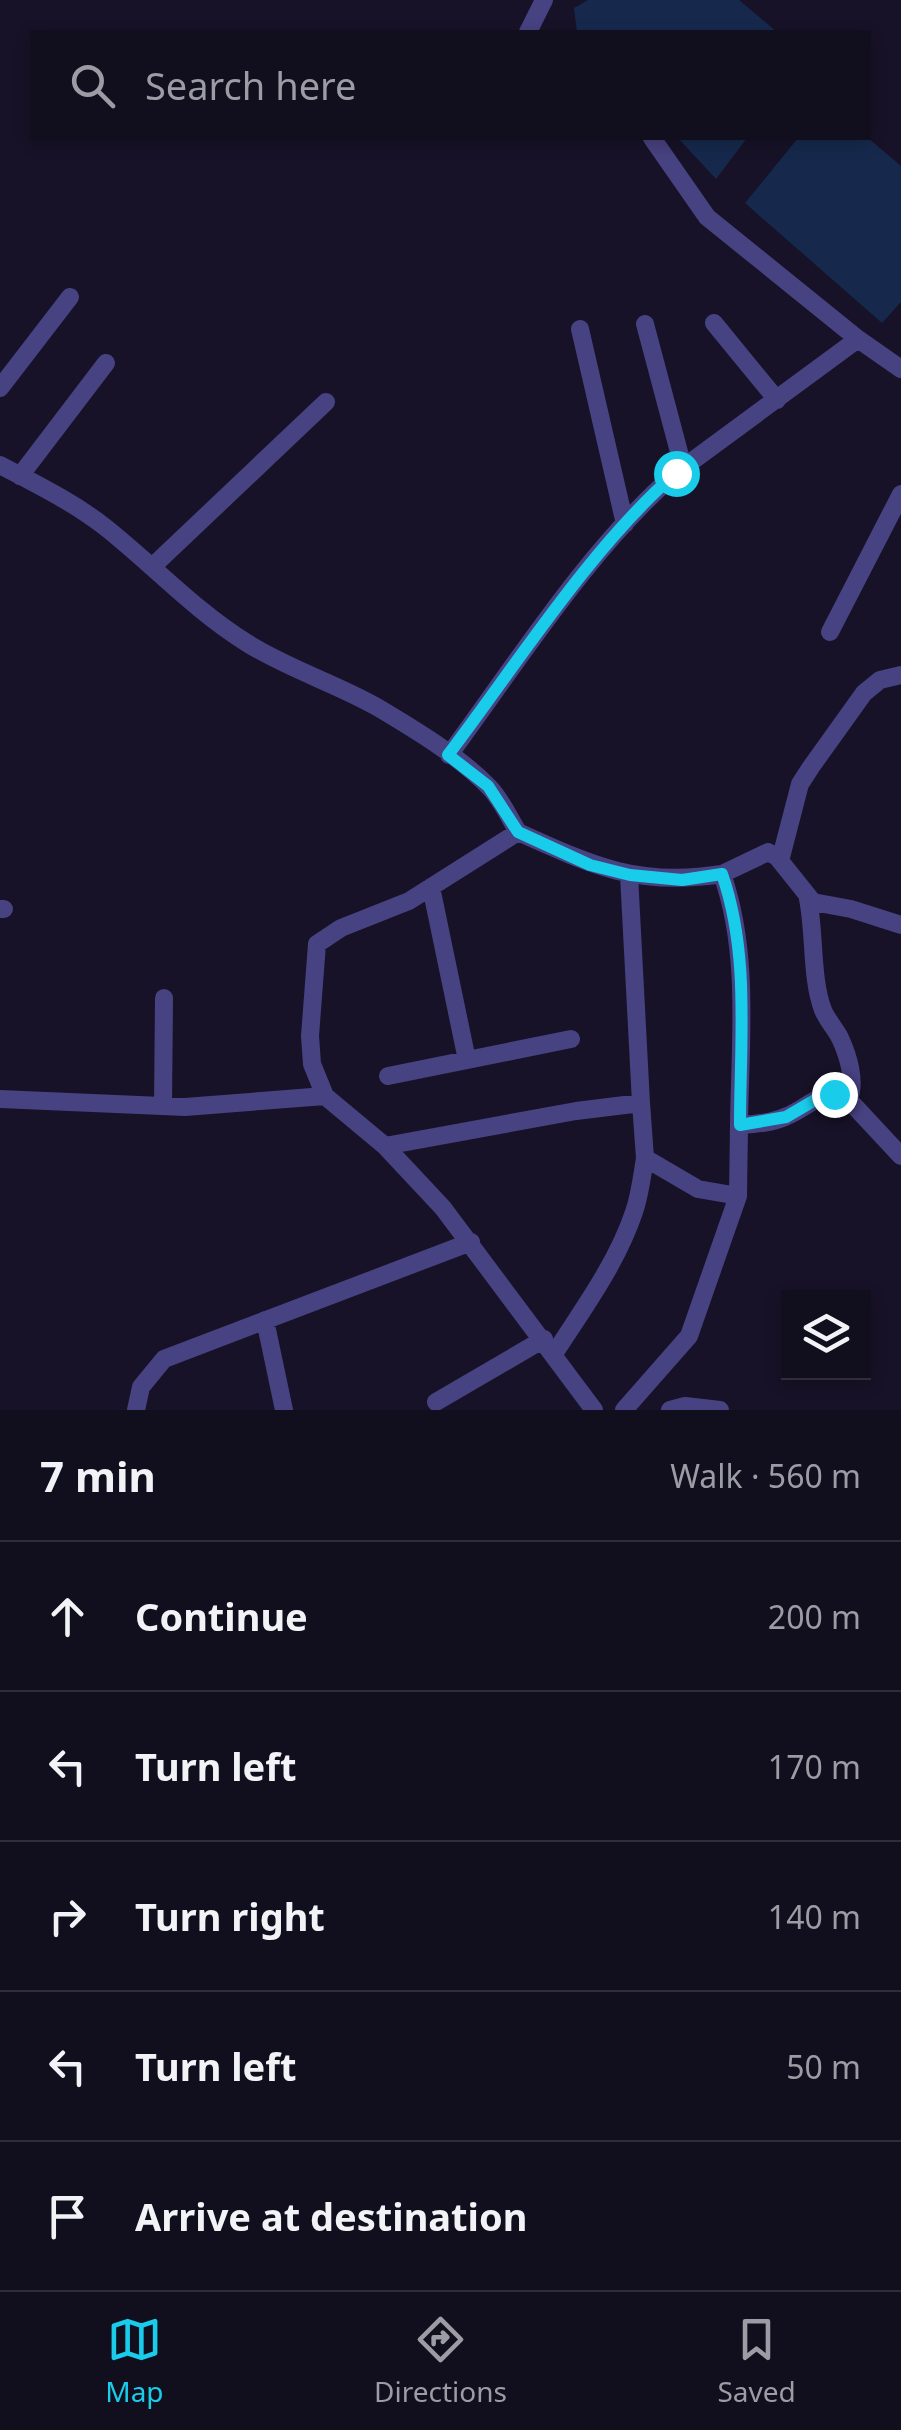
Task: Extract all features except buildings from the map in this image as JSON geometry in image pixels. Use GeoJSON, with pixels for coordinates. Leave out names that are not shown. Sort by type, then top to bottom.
{"type":"FeatureCollection","features":[{"type":"Feature","properties":{"kind":"street"},"geometry":{"type":"LineString","coordinates":[[529,30],[544,0]]}},
{"type":"Feature","properties":{"kind":"street"},"geometry":{"type":"LineString","coordinates":[[653,140],[707,217],[901,369]]}},
{"type":"Feature","properties":{"kind":"street"},"geometry":{"type":"LineString","coordinates":[[0,388],[70,297]]}},
{"type":"Feature","properties":{"kind":"street"},"geometry":{"type":"LineString","coordinates":[[714,323],[777,400]]}},
{"type":"Feature","properties":{"kind":"street"},"geometry":{"type":"LineString","coordinates":[[646,324],[684,468]]}},
{"type":"Feature","properties":{"kind":"street"},"geometry":{"type":"LineString","coordinates":[[580,329],[624,524]]}},
{"type":"Feature","properties":{"kind":"street"},"geometry":{"type":"LineString","coordinates":[[448,755],[624,524],[653,493],[858,339]]}},
{"type":"Feature","properties":{"kind":"street"},"geometry":{"type":"LineString","coordinates":[[20,476],[106,363]]}},
{"type":"Feature","properties":{"kind":"street"},"geometry":{"type":"LineString","coordinates":[[152,568],[326,402]]}},
{"type":"Feature","properties":{"kind":"street"},"geometry":{"type":"LineString","coordinates":[[0,465],[84,513],[183,598],[247,643],[308,677],[376,706],[448,755],[488,786],[518,832],[590,865],[630,875],[682,880],[722,874],[763,853],[772,854],[808,899],[814,928],[816,984],[824,1012],[840,1036],[853,1084],[848,1099]]}},
{"type":"Feature","properties":{"kind":"street"},"geometry":{"type":"LineString","coordinates":[[830,632],[901,494]]}},
{"type":"Feature","properties":{"kind":"street"},"geometry":{"type":"LineString","coordinates":[[780,860],[800,784],[811,767],[864,693],[880,680],[901,675]]}},
{"type":"Feature","properties":{"kind":"street"},"geometry":{"type":"LineString","coordinates":[[518,832],[432,887],[380,914],[341,928],[317,944],[310,1036],[312,1064],[325,1096],[385,1146],[470,1242],[594,1410]]}},
{"type":"Feature","properties":{"kind":"street"},"geometry":{"type":"LineString","coordinates":[[624,1410],[688,1336],[738,1196],[742,1005],[738,940],[722,874]]}},
{"type":"Feature","properties":{"kind":"street"},"geometry":{"type":"LineString","coordinates":[[436,1402],[549,1347],[606,1273],[635,1210],[645,1158],[630,875]]}},
{"type":"Feature","properties":{"kind":"street"},"geometry":{"type":"LineString","coordinates":[[432,887],[467,1060]]}},
{"type":"Feature","properties":{"kind":"street"},"geometry":{"type":"LineString","coordinates":[[808,899],[901,925]]}},
{"type":"Feature","properties":{"kind":"street"},"geometry":{"type":"LineString","coordinates":[[163,1106],[164,998]]}},
{"type":"Feature","properties":{"kind":"street"},"geometry":{"type":"LineString","coordinates":[[388,1076],[572,1039]]}},
{"type":"Feature","properties":{"kind":"street"},"geometry":{"type":"LineString","coordinates":[[740,1125],[786,1117],[828,1095],[844,1094],[901,1156]]}},
{"type":"Feature","properties":{"kind":"street"},"geometry":{"type":"LineString","coordinates":[[0,1099],[228,1106],[325,1096]]}},
{"type":"Feature","properties":{"kind":"street"},"geometry":{"type":"LineString","coordinates":[[385,1146],[641,1103]]}},
{"type":"Feature","properties":{"kind":"street"},"geometry":{"type":"LineString","coordinates":[[645,1158],[698,1189],[738,1196]]}},
{"type":"Feature","properties":{"kind":"street"},"geometry":{"type":"LineString","coordinates":[[136,1410],[140,1387],[164,1360],[470,1242]]}},
{"type":"Feature","properties":{"kind":"street"},"geometry":{"type":"LineString","coordinates":[[265,1320],[284,1410]]}},
{"type":"Feature","properties":{"kind":"street"},"geometry":{"type":"LineString","coordinates":[[670,1410],[701,1406],[720,1410]]}},
{"type":"Feature","properties":{"kind":"water"},"geometry":{"type":"Polygon","coordinates":[[[588,0],[739,0],[775,30],[577,30],[574,8],[588,0]]]}},
{"type":"Feature","properties":{"kind":"water"},"geometry":{"type":"Polygon","coordinates":[[[680,140],[745,140],[716,179],[680,140]]]}},
{"type":"Feature","properties":{"kind":"water"},"geometry":{"type":"Polygon","coordinates":[[[796,140],[870,140],[901,166],[901,302],[882,323],[745,203],[796,140]]]}},
{"type":"Feature","properties":{"kind":"route"},"geometry":{"type":"LineString","coordinates":[[676,473],[616,534],[448,755],[488,786],[518,832],[590,865],[630,875],[682,880],[722,874],[738,940],[742,1005],[740,1125],[786,1117],[834,1094]]}}]}
